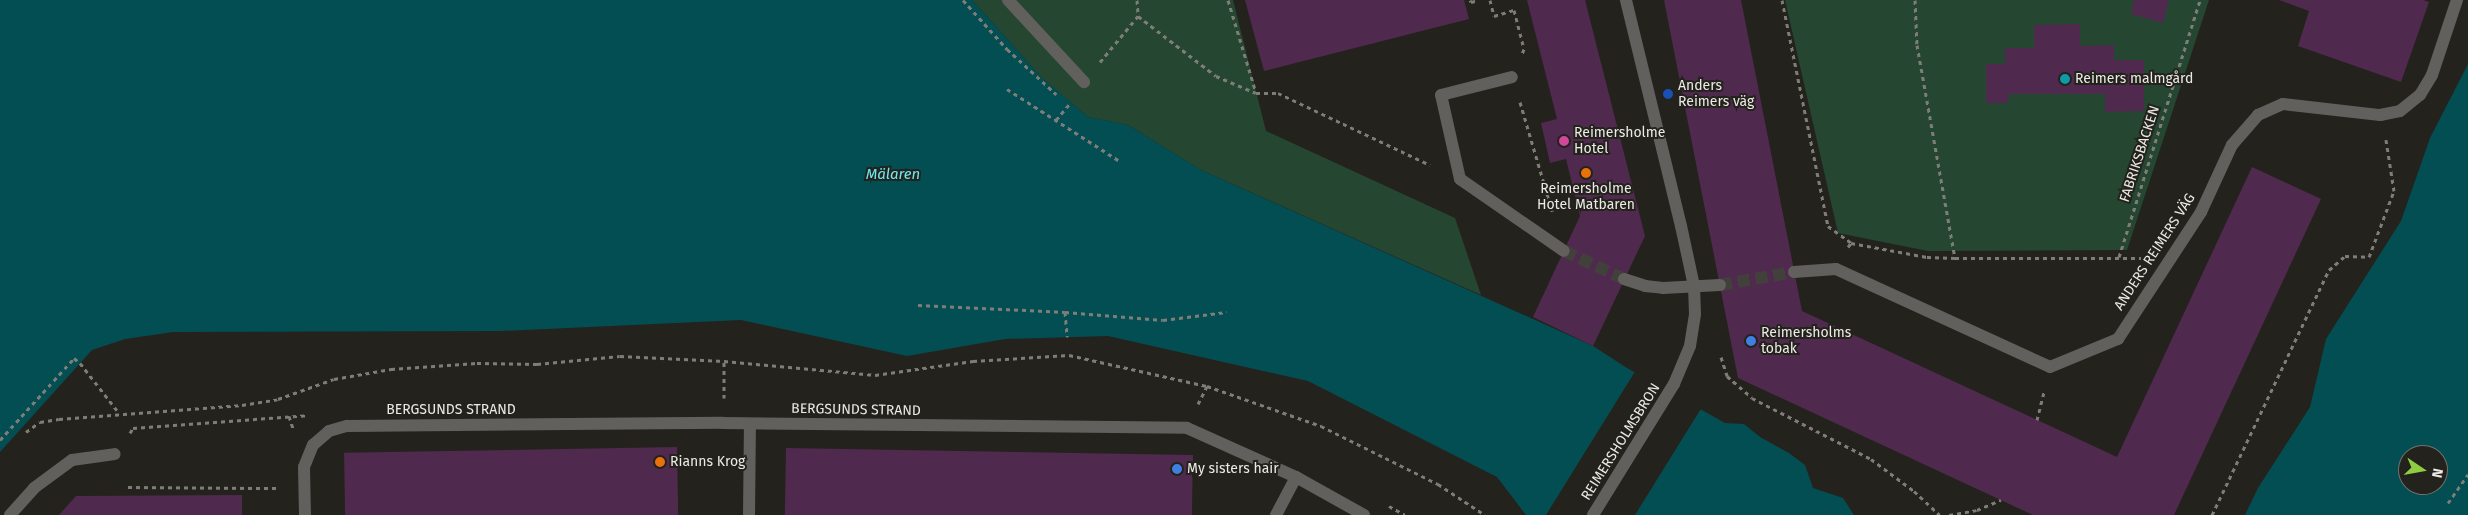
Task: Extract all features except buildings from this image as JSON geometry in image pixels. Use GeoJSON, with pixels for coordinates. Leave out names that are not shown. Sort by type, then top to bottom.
{"type":"FeatureCollection","features":[{"type":"Feature","properties":{"kind":"street"},"geometry":{"type":"LineString","coordinates":[[1008,0],[1084,82]]}},
{"type":"Feature","properties":{"kind":"street","name":"REIMERSHOLMSBRON"},"geometry":{"type":"LineString","coordinates":[[1593,515],[1674,384],[1690,346],[1695,314],[1694,286],[1626,0]]}},
{"type":"Feature","properties":{"kind":"street","name":"ANDERS REIMERS VÄG"},"geometry":{"type":"LineString","coordinates":[[1794,272],[1836,269],[2050,367],[2118,339],[2201,212],[2232,145],[2258,115],[2283,104],[2380,115],[2400,111],[2420,95],[2432,75],[2458,0]]}},
{"type":"Feature","properties":{"kind":"street"},"geometry":{"type":"LineString","coordinates":[[1512,78],[1441,95],[1460,179],[1560,248]]}},
{"type":"Feature","properties":{"kind":"street"},"geometry":{"type":"LineString","coordinates":[[1624,279],[1645,286],[1720,285]]}},
{"type":"Feature","properties":{"kind":"street"},"geometry":{"type":"LineString","coordinates":[[749,515],[750,424]]}},
{"type":"Feature","properties":{"kind":"street","name":"BERGSUNDS STRAND"},"geometry":{"type":"LineString","coordinates":[[305,515],[304,467],[313,445],[328,431],[347,426],[750,424],[1187,428],[1296,477],[1364,515]]}},
{"type":"Feature","properties":{"kind":"street"},"geometry":{"type":"LineString","coordinates":[[10,515],[34,488],[72,460],[115,454]]}},
{"type":"Feature","properties":{"kind":"street"},"geometry":{"type":"LineString","coordinates":[[1276,515],[1296,477]]}},
{"type":"Feature","properties":{"kind":"path"},"geometry":{"type":"LineString","coordinates":[[963,0],[1007,49],[1070,104],[1056,120]]}},
{"type":"Feature","properties":{"kind":"path"},"geometry":{"type":"LineString","coordinates":[[1084,82],[1138,16],[1137,0]]}},
{"type":"Feature","properties":{"kind":"path"},"geometry":{"type":"LineString","coordinates":[[1228,0],[1256,93]]}},
{"type":"Feature","properties":{"kind":"path"},"geometry":{"type":"LineString","coordinates":[[1470,0],[1471,2],[1479,0]]}},
{"type":"Feature","properties":{"kind":"path"},"geometry":{"type":"LineString","coordinates":[[1490,0],[1494,16],[1514,10],[1524,49],[1512,78],[1556,224],[1560,248]]}},
{"type":"Feature","properties":{"kind":"path"},"geometry":{"type":"LineString","coordinates":[[1782,0],[1828,226],[1851,243],[1927,256],[1955,258],[2119,257],[2169,259]]}},
{"type":"Feature","properties":{"kind":"path"},"geometry":{"type":"LineString","coordinates":[[1915,0],[1917,45],[1955,258]]}},
{"type":"Feature","properties":{"kind":"path","name":"FABRIKSBACKEN"},"geometry":{"type":"LineString","coordinates":[[2119,257],[2200,0]]}},
{"type":"Feature","properties":{"kind":"path"},"geometry":{"type":"LineString","coordinates":[[1138,16],[1216,76],[1256,93],[1278,93],[1460,179]]}},
{"type":"Feature","properties":{"kind":"path"},"geometry":{"type":"LineString","coordinates":[[1007,88],[1118,160]]}},
{"type":"Feature","properties":{"kind":"path"},"geometry":{"type":"LineString","coordinates":[[2212,515],[2329,270],[2345,256],[2369,256],[2394,191],[2391,159],[2380,115]]}},
{"type":"Feature","properties":{"kind":"path"},"geometry":{"type":"LineString","coordinates":[[1836,269],[1851,243]]}},
{"type":"Feature","properties":{"kind":"path"},"geometry":{"type":"LineString","coordinates":[[918,305],[1065,312],[1163,320],[1227,312]]}},
{"type":"Feature","properties":{"kind":"path"},"geometry":{"type":"LineString","coordinates":[[1065,312],[1066,337]]}},
{"type":"Feature","properties":{"kind":"path"},"geometry":{"type":"LineString","coordinates":[[26,432],[40,422],[119,413],[242,405],[278,399],[334,379],[391,369],[477,363],[537,364],[620,356],[724,361],[875,375],[973,361],[1069,355],[1207,386],[1321,426],[1438,484],[1484,515]]}},
{"type":"Feature","properties":{"kind":"path"},"geometry":{"type":"LineString","coordinates":[[1721,357],[1727,376],[1752,398],[1871,458],[1914,491],[1940,515]]}},
{"type":"Feature","properties":{"kind":"path"},"geometry":{"type":"LineString","coordinates":[[0,440],[74,358],[119,413]]}},
{"type":"Feature","properties":{"kind":"path"},"geometry":{"type":"LineString","coordinates":[[724,361],[724,401]]}},
{"type":"Feature","properties":{"kind":"path"},"geometry":{"type":"LineString","coordinates":[[115,454],[133,428],[289,416]]}},
{"type":"Feature","properties":{"kind":"path"},"geometry":{"type":"LineString","coordinates":[[2448,503],[2468,474]]}},
{"type":"Feature","properties":{"kind":"path"},"geometry":{"type":"LineString","coordinates":[[128,487],[282,488]]}},
{"type":"Feature","properties":{"kind":"path"},"geometry":{"type":"LineString","coordinates":[[1949,515],[1977,510],[2000,500]]}},
{"type":"Feature","properties":{"kind":"green space"},"geometry":{"type":"Polygon","coordinates":[[[972,0],[1233,0],[1266,131],[1455,218],[1481,295],[1201,170],[1128,125],[1088,117],[1044,80],[972,0]]]}},
{"type":"Feature","properties":{"kind":"green space"},"geometry":{"type":"Polygon","coordinates":[[[1785,0],[2209,0],[2127,250],[1928,251],[1838,233],[1785,0]]]}},
{"type":"Feature","properties":{"kind":"water","name":"Mälaren"},"geometry":{"type":"Polygon","coordinates":[[[0,0],[972,0],[1044,80],[1088,117],[1128,125],[1201,170],[1593,346],[1627,368],[1725,423],[1744,424],[1760,437],[1789,453],[1805,465],[1813,488],[1843,498],[1854,515],[1526,515],[1497,477],[1308,381],[1108,336],[1005,339],[907,356],[741,320],[500,331],[173,332],[125,339],[92,350],[0,452],[0,0]]]}},
{"type":"Feature","properties":{"kind":"water"},"geometry":{"type":"Polygon","coordinates":[[[2468,64],[2468,515],[2245,515],[2258,488],[2310,407],[2326,339],[2401,221],[2430,138],[2468,64]]]}},
{"type":"Feature","properties":{"kind":"pier"},"geometry":{"type":"Polygon","coordinates":[[[1636,370],[1702,407],[1635,515],[1546,515],[1636,370]]]}},
{"type":"Feature","properties":{"kind":"tunnel"},"geometry":{"type":"LineString","coordinates":[[1564,251],[1624,279]]}},
{"type":"Feature","properties":{"kind":"tunnel"},"geometry":{"type":"LineString","coordinates":[[1720,285],[1794,272]]}},
{"type":"Feature","properties":{"kind":"place","name":"Reimers malmgård"},"geometry":{"type":"Point","coordinates":[2065,79]}},
{"type":"Feature","properties":{"kind":"place","name":"Anders Reimers väg"},"geometry":{"type":"Point","coordinates":[1668,94]}},
{"type":"Feature","properties":{"kind":"place","name":"Reimersholme Hotel"},"geometry":{"type":"Point","coordinates":[1564,141]}},
{"type":"Feature","properties":{"kind":"place","name":"Reimersholme Hotel Matbaren"},"geometry":{"type":"Point","coordinates":[1586,173]}},
{"type":"Feature","properties":{"kind":"place","name":"Reimersholms tobak"},"geometry":{"type":"Point","coordinates":[1751,341]}},
{"type":"Feature","properties":{"kind":"place","name":"Rianns Krog"},"geometry":{"type":"Point","coordinates":[660,462]}},
{"type":"Feature","properties":{"kind":"place","name":"My sisters hair"},"geometry":{"type":"Point","coordinates":[1177,469]}}]}
